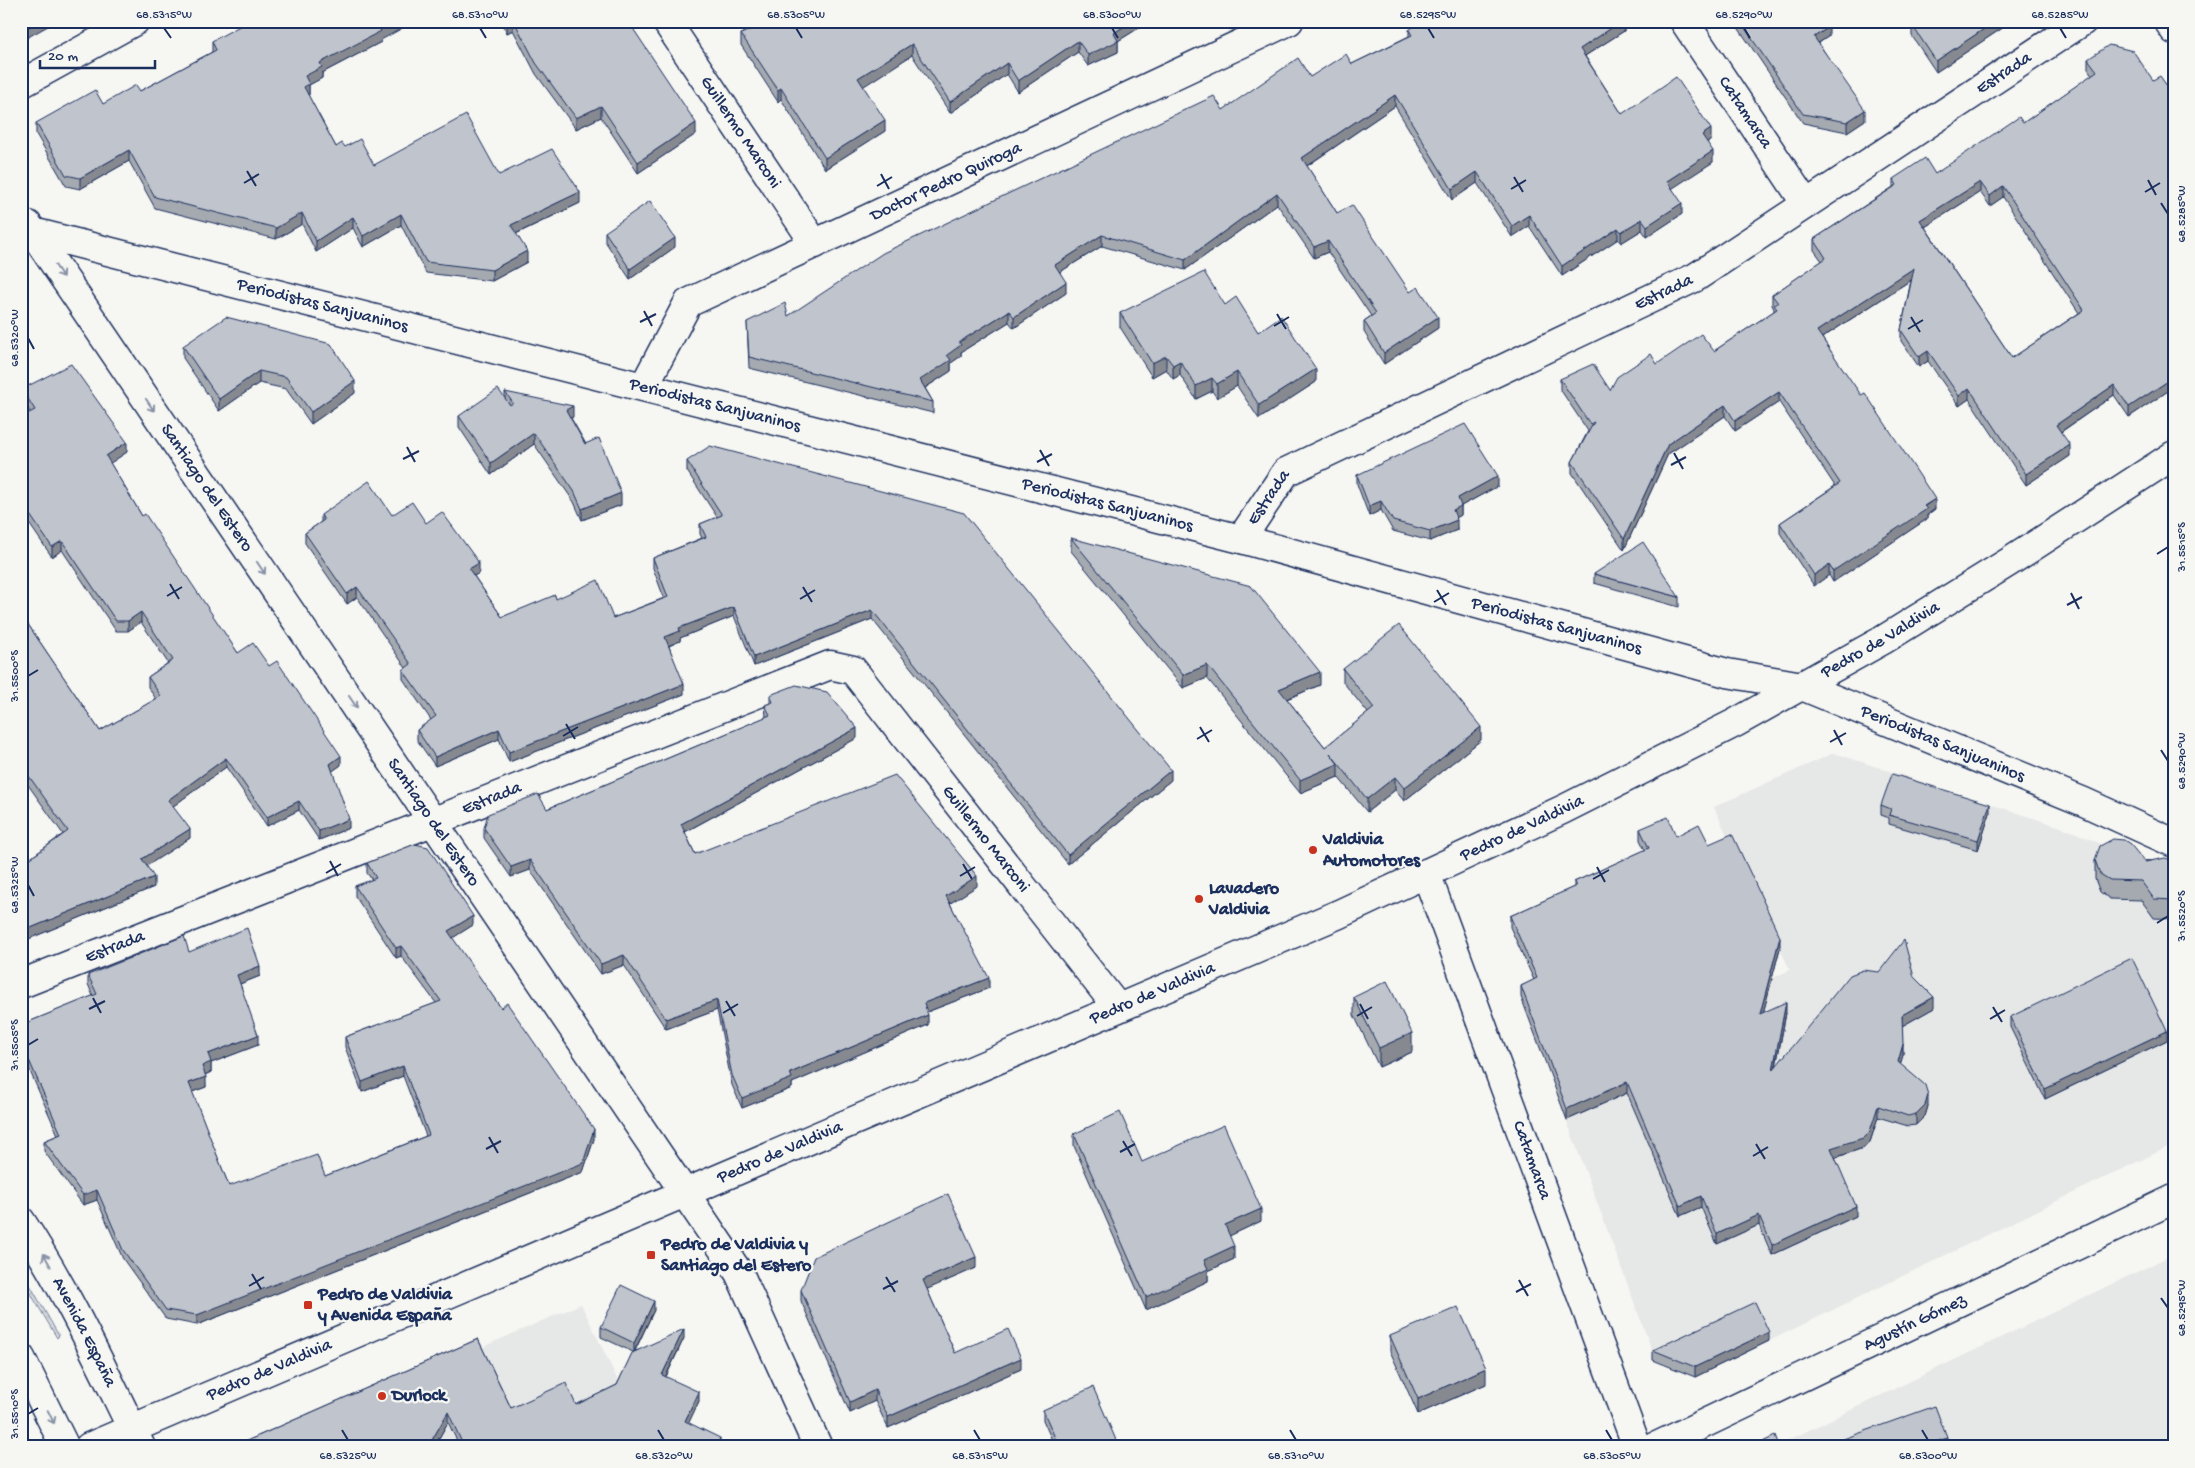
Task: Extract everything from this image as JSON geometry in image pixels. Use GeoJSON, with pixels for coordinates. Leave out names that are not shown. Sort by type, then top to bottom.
{"type":"FeatureCollection","features":[{"type":"Feature","properties":{"kind":"street"},"geometry":{"type":"LineString","coordinates":[[21,84],[136,21]]}},
{"type":"Feature","properties":{"kind":"street","name":"Guillermo Marconi"},"geometry":{"type":"LineString","coordinates":[[666,21],[815,244]]}},
{"type":"Feature","properties":{"kind":"street","name":"Doctor Pedro Quiroga"},"geometry":{"type":"LineString","coordinates":[[644,386],[688,303],[1289,21]]}},
{"type":"Feature","properties":{"kind":"street","name":"Catamarca"},"geometry":{"type":"LineString","coordinates":[[1684,21],[1806,204]]}},
{"type":"Feature","properties":{"kind":"street","name":"Estrada"},"geometry":{"type":"LineString","coordinates":[[1241,539],[1286,472],[1696,277],[2083,21]]}},
{"type":"Feature","properties":{"kind":"street"},"geometry":{"type":"LineString","coordinates":[[2168,21],[2174,30]]}},
{"type":"Feature","properties":{"kind":"street","name":"Periodistas Sanjuaninos"},"geometry":{"type":"LineString","coordinates":[[25,226],[1241,539],[1727,674],[1802,686],[2084,802],[2174,843]]}},
{"type":"Feature","properties":{"kind":"street","name":"Santiago del Estero"},"geometry":{"type":"LineString","coordinates":[[25,226],[434,821],[739,1273],[818,1447]]}},
{"type":"Feature","properties":{"kind":"street","name":"Pedro de Valdivia"},"geometry":{"type":"LineString","coordinates":[[89,1447],[136,1438],[685,1193],[1330,918],[1630,777],[1802,686],[1933,610],[2174,454]]}},
{"type":"Feature","properties":{"kind":"street","name":"Estrada"},"geometry":{"type":"LineString","coordinates":[[21,984],[827,666],[843,666],[853,670]]}},
{"type":"Feature","properties":{"kind":"street","name":"Guillermo Marconi"},"geometry":{"type":"LineString","coordinates":[[853,670],[1118,1008]]}},
{"type":"Feature","properties":{"kind":"street","name":"Catamarca"},"geometry":{"type":"LineString","coordinates":[[1426,873],[1637,1447]]}},
{"type":"Feature","properties":{"kind":"street","name":"Agustín Gómez"},"geometry":{"type":"LineString","coordinates":[[1655,1447],[2174,1199]]}},
{"type":"Feature","properties":{"kind":"street","name":"Avenida España"},"geometry":{"type":"LineString","coordinates":[[21,1220],[44,1255],[136,1438]]}},
{"type":"Feature","properties":{"kind":"street"},"geometry":{"type":"LineString","coordinates":[[21,1358],[65,1447]]}},
{"type":"Feature","properties":{"kind":"shaded area"},"geometry":{"type":"Polygon","coordinates":[[[1834,753],[2067,829],[2174,876],[2174,1144],[1695,1377],[1656,1361],[1552,1081],[1790,970],[1714,807],[1834,753]]]}},
{"type":"Feature","properties":{"kind":"shaded area"},"geometry":{"type":"Polygon","coordinates":[[[2174,1254],[2174,1447],[1774,1447],[2174,1254]]]}},
{"type":"Feature","properties":{"kind":"shaded area"},"geometry":{"type":"Polygon","coordinates":[[[21,1269],[59,1336],[57,1338],[21,1277],[21,1269]]]}},
{"type":"Feature","properties":{"kind":"shaded area"},"geometry":{"type":"Polygon","coordinates":[[[581,1304],[650,1447],[254,1447],[478,1349],[581,1304]]]}},
{"type":"Feature","properties":{"kind":"building"},"geometry":{"type":"Polygon","coordinates":[[[21,21],[40,21],[21,31],[21,21]]]}},
{"type":"Feature","properties":{"kind":"building"},"geometry":{"type":"Polygon","coordinates":[[[249,21],[395,21],[381,31],[320,63],[322,67],[305,76],[309,84],[304,87],[336,147],[342,143],[345,147],[360,139],[374,165],[466,115],[499,175],[552,149],[580,192],[511,225],[527,251],[492,270],[426,262],[401,214],[363,236],[353,217],[316,241],[302,213],[276,228],[155,197],[129,150],[80,178],[66,175],[36,123],[95,90],[103,104],[136,85],[140,91],[216,50],[212,41],[249,21]]]}},
{"type":"Feature","properties":{"kind":"building"},"geometry":{"type":"Polygon","coordinates":[[[514,21],[628,21],[696,123],[638,162],[601,106],[576,118],[536,63],[514,21]]]}},
{"type":"Feature","properties":{"kind":"building"},"geometry":{"type":"Polygon","coordinates":[[[769,21],[1132,21],[1114,33],[1118,41],[1088,55],[1078,41],[1018,81],[1007,63],[950,102],[912,44],[858,78],[885,120],[825,158],[781,88],[778,90],[741,34],[769,21]]]}},
{"type":"Feature","properties":{"kind":"building"},"geometry":{"type":"Polygon","coordinates":[[[1421,21],[1622,21],[1580,49],[1622,114],[1676,77],[1711,129],[1702,135],[1713,151],[1667,181],[1682,203],[1647,226],[1642,219],[1621,232],[1618,228],[1562,266],[1529,215],[1512,226],[1477,172],[1452,189],[1395,95],[1302,158],[1337,213],[1352,205],[1410,292],[1418,287],[1438,317],[1384,353],[1364,321],[1376,313],[1328,241],[1314,247],[1277,193],[1185,260],[1102,235],[1055,265],[1066,282],[1014,317],[1009,311],[959,342],[961,345],[947,355],[951,360],[920,380],[933,402],[749,357],[747,322],[785,303],[788,316],[883,253],[1214,96],[1223,110],[1298,58],[1310,77],[1346,54],[1352,64],[1412,35],[1409,30],[1421,21]]]}},
{"type":"Feature","properties":{"kind":"building"},"geometry":{"type":"Polygon","coordinates":[[[1740,21],[1825,21],[1829,27],[1814,37],[1865,110],[1847,122],[1803,114],[1740,21]]]}},
{"type":"Feature","properties":{"kind":"building"},"geometry":{"type":"Polygon","coordinates":[[[1918,21],[1996,21],[1936,61],[1912,25],[1918,21]]]}},
{"type":"Feature","properties":{"kind":"building"},"geometry":{"type":"Polygon","coordinates":[[[2109,45],[2133,51],[2153,80],[2160,76],[2174,96],[2174,377],[2129,407],[2114,385],[2056,425],[2070,445],[2026,474],[1969,388],[1959,396],[1928,351],[1919,357],[1901,330],[1914,268],[1817,331],[1861,395],[1865,393],[1935,499],[1924,506],[1927,509],[1833,571],[1829,565],[1814,575],[1780,523],[1840,483],[1779,392],[1735,421],[1725,405],[1668,444],[1624,539],[1572,462],[1594,422],[1590,424],[1560,379],[1593,364],[1610,390],[1617,377],[1651,354],[1657,364],[1701,334],[1714,351],[1777,309],[1774,305],[1778,303],[1772,295],[1826,258],[1814,239],[1897,185],[1893,179],[1925,158],[1935,174],[2019,117],[2023,123],[2097,71],[2088,59],[2109,45]],[[1980,182],[1920,220],[2012,358],[2084,310],[2003,186],[1990,196],[1980,182]]]}},
{"type":"Feature","properties":{"kind":"building"},"geometry":{"type":"Polygon","coordinates":[[[650,201],[675,238],[630,269],[605,232],[650,201]]]}},
{"type":"Feature","properties":{"kind":"building"},"geometry":{"type":"Polygon","coordinates":[[[1204,272],[1225,305],[1236,297],[1258,332],[1281,316],[1316,369],[1259,405],[1237,372],[1217,384],[1212,378],[1196,386],[1180,361],[1173,365],[1166,356],[1152,363],[1120,313],[1204,272]]]}},
{"type":"Feature","properties":{"kind":"building"},"geometry":{"type":"Polygon","coordinates":[[[226,317],[331,344],[355,381],[311,412],[286,377],[259,371],[219,399],[183,346],[226,317]]]}},
{"type":"Feature","properties":{"kind":"building"},"geometry":{"type":"Polygon","coordinates":[[[71,364],[127,442],[106,456],[142,516],[145,514],[238,653],[253,643],[269,666],[277,661],[341,756],[330,764],[349,819],[319,831],[299,801],[267,817],[226,758],[168,800],[190,829],[142,859],[154,877],[21,932],[21,865],[68,831],[21,765],[21,614],[100,731],[161,696],[148,677],[173,660],[141,612],[128,621],[116,621],[62,541],[52,547],[26,509],[21,512],[21,417],[35,410],[22,389],[71,364]]]}},
{"type":"Feature","properties":{"kind":"building"},"geometry":{"type":"Polygon","coordinates":[[[498,389],[510,405],[513,403],[505,392],[573,406],[566,410],[585,444],[599,438],[621,493],[582,509],[574,491],[534,433],[491,463],[459,416],[498,389]]]}},
{"type":"Feature","properties":{"kind":"building"},"geometry":{"type":"Polygon","coordinates":[[[1465,424],[1498,476],[1458,498],[1461,506],[1453,510],[1457,520],[1430,531],[1393,521],[1381,501],[1369,506],[1357,475],[1465,424]]]}},
{"type":"Feature","properties":{"kind":"building"},"geometry":{"type":"Polygon","coordinates":[[[710,446],[964,513],[1171,770],[1068,855],[872,610],[754,657],[734,607],[679,628],[680,631],[665,637],[684,684],[509,752],[499,729],[435,757],[417,730],[436,716],[403,670],[411,664],[357,587],[347,594],[305,533],[324,520],[321,515],[369,481],[392,515],[412,502],[426,523],[442,512],[479,563],[469,569],[502,617],[555,595],[556,599],[598,580],[613,618],[668,597],[653,558],[706,537],[700,524],[722,515],[687,461],[710,446]]]}},
{"type":"Feature","properties":{"kind":"building"},"geometry":{"type":"Polygon","coordinates":[[[1071,538],[1251,586],[1320,672],[1279,689],[1325,747],[1374,708],[1343,669],[1399,625],[1481,727],[1404,788],[1395,777],[1367,799],[1330,753],[1338,764],[1300,780],[1207,665],[1183,675],[1071,538]]]}},
{"type":"Feature","properties":{"kind":"building"},"geometry":{"type":"Polygon","coordinates":[[[1643,542],[1679,597],[1594,574],[1643,542]]]}},
{"type":"Feature","properties":{"kind":"building"},"geometry":{"type":"Polygon","coordinates":[[[796,685],[827,692],[857,728],[681,824],[695,854],[895,775],[977,876],[946,896],[989,978],[924,1003],[928,1015],[790,1073],[792,1078],[742,1098],[732,1075],[717,1000],[666,1019],[624,955],[601,964],[530,860],[511,867],[484,828],[488,814],[538,794],[547,809],[770,715],[765,705],[773,702],[770,695],[796,685]]]}},
{"type":"Feature","properties":{"kind":"building"},"geometry":{"type":"Polygon","coordinates":[[[1892,774],[1990,804],[1978,840],[1889,815],[1891,809],[1881,805],[1892,774]]]}},
{"type":"Feature","properties":{"kind":"building"},"geometry":{"type":"Polygon","coordinates":[[[1668,817],[1676,836],[1699,824],[1709,844],[1732,834],[1780,937],[1760,1014],[1786,1002],[1773,1070],[1850,975],[1863,970],[1879,972],[1904,940],[1914,977],[1934,997],[1902,1015],[1903,1044],[1898,1062],[1925,1085],[1928,1095],[1925,1105],[1916,1114],[1908,1116],[1878,1106],[1870,1131],[1863,1138],[1831,1148],[1856,1206],[1772,1245],[1759,1215],[1717,1234],[1701,1196],[1680,1206],[1627,1082],[1567,1109],[1521,986],[1537,978],[1510,916],[1576,886],[1574,882],[1649,848],[1640,829],[1668,817]]]}},
{"type":"Feature","properties":{"kind":"building"},"geometry":{"type":"Polygon","coordinates":[[[2113,839],[2124,840],[2130,844],[2145,862],[2165,858],[2174,861],[2174,900],[2154,899],[2141,881],[2110,880],[2100,874],[2095,860],[2100,846],[2113,839]]]}},
{"type":"Feature","properties":{"kind":"building"},"geometry":{"type":"Polygon","coordinates":[[[415,844],[428,847],[473,916],[448,931],[501,1008],[507,1003],[594,1129],[583,1163],[197,1315],[166,1310],[123,1250],[97,1190],[83,1195],[44,1141],[61,1134],[29,1060],[21,1063],[21,1025],[97,994],[88,975],[184,936],[189,952],[247,928],[260,966],[237,975],[258,1035],[208,1054],[211,1062],[202,1066],[206,1077],[189,1083],[229,1186],[317,1155],[325,1176],[429,1135],[403,1066],[362,1082],[345,1037],[441,1001],[401,946],[396,948],[355,886],[376,878],[367,863],[415,844]]]}},
{"type":"Feature","properties":{"kind":"building"},"geometry":{"type":"Polygon","coordinates":[[[2132,958],[2167,1031],[2045,1089],[2010,1017],[2132,958]]]}},
{"type":"Feature","properties":{"kind":"building"},"geometry":{"type":"Polygon","coordinates":[[[1387,981],[1412,1033],[1379,1048],[1354,997],[1387,981]]]}},
{"type":"Feature","properties":{"kind":"building"},"geometry":{"type":"Polygon","coordinates":[[[1120,1112],[1142,1162],[1224,1125],[1261,1209],[1225,1225],[1234,1246],[1204,1260],[1208,1269],[1146,1297],[1074,1134],[1120,1112]]]}},
{"type":"Feature","properties":{"kind":"building"},"geometry":{"type":"Polygon","coordinates":[[[948,1194],[976,1257],[923,1280],[955,1353],[1008,1329],[1021,1358],[888,1417],[875,1390],[850,1402],[801,1290],[814,1257],[948,1194]]]}},
{"type":"Feature","properties":{"kind":"building"},"geometry":{"type":"Polygon","coordinates":[[[621,1285],[654,1301],[634,1343],[601,1327],[621,1285]]]}},
{"type":"Feature","properties":{"kind":"building"},"geometry":{"type":"Polygon","coordinates":[[[1755,1302],[1769,1332],[1695,1367],[1653,1350],[1755,1302]]]}},
{"type":"Feature","properties":{"kind":"building"},"geometry":{"type":"Polygon","coordinates":[[[1458,1307],[1486,1368],[1418,1399],[1390,1336],[1458,1307]]]}},
{"type":"Feature","properties":{"kind":"building"},"geometry":{"type":"Polygon","coordinates":[[[684,1329],[662,1375],[699,1392],[685,1421],[720,1438],[716,1447],[464,1447],[448,1412],[428,1447],[417,1447],[417,1445],[414,1447],[233,1447],[478,1339],[511,1408],[566,1383],[576,1405],[617,1385],[632,1353],[684,1329]]]}},
{"type":"Feature","properties":{"kind":"building"},"geometry":{"type":"Polygon","coordinates":[[[1093,1387],[1119,1447],[1059,1447],[1043,1410],[1093,1387]]]}},
{"type":"Feature","properties":{"kind":"building"},"geometry":{"type":"Polygon","coordinates":[[[1935,1406],[1947,1438],[1921,1447],[1821,1447],[1935,1406]]]}},
{"type":"Feature","properties":{"kind":"building"},"geometry":{"type":"Polygon","coordinates":[[[1775,1436],[1779,1447],[1752,1447],[1775,1436]]]}},
{"type":"Feature","properties":{"kind":"place","name":"Valdivia Automotores"},"geometry":{"type":"Point","coordinates":[1313,850]}},
{"type":"Feature","properties":{"kind":"place","name":"Lavadero Valdivia"},"geometry":{"type":"Point","coordinates":[1199,899]}},
{"type":"Feature","properties":{"kind":"place","name":"Pedro de Valdivia y Santiago del Estero"},"geometry":{"type":"Point","coordinates":[651,1255]}},
{"type":"Feature","properties":{"kind":"place","name":"Pedro de Valdivia y Avenida España"},"geometry":{"type":"Point","coordinates":[308,1305]}},
{"type":"Feature","properties":{"kind":"place","name":"Durlock"},"geometry":{"type":"Point","coordinates":[382,1396]}}]}
